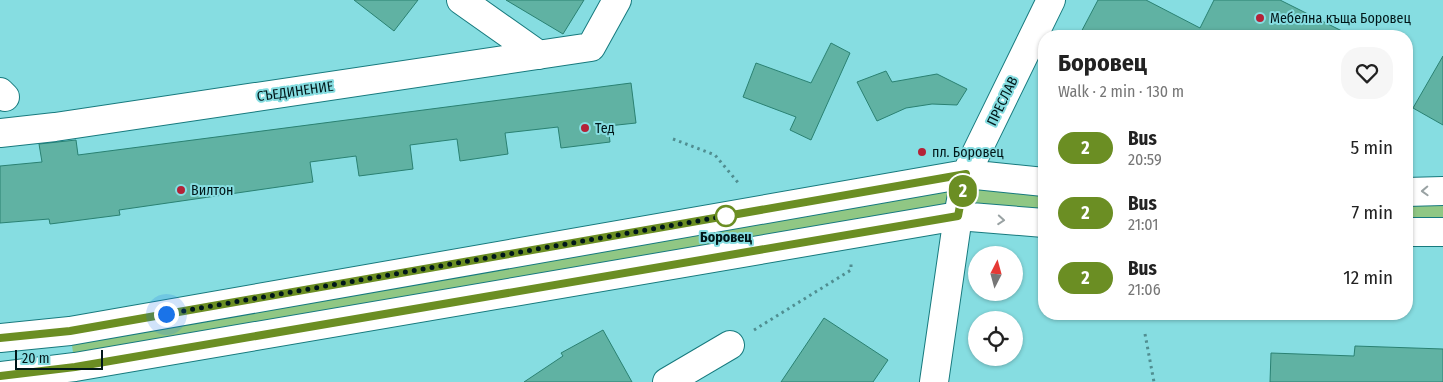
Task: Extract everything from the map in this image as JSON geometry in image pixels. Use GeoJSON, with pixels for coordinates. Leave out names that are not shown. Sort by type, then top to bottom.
{"type":"FeatureCollection","features":[{"type":"Feature","properties":{"kind":"main road"},"geometry":{"type":"LineString","coordinates":[[461,0],[539,55]]}},
{"type":"Feature","properties":{"kind":"main road","name":"СЪЕДИНЕНИЕ"},"geometry":{"type":"LineString","coordinates":[[0,133],[55,127],[591,47],[617,0]]}},
{"type":"Feature","properties":{"kind":"main road","name":"ПРЕСЛАВ"},"geometry":{"type":"LineString","coordinates":[[934,382],[958,216],[966,174],[1051,0]]}},
{"type":"Feature","properties":{"kind":"main road"},"geometry":{"type":"LineString","coordinates":[[0,338],[70,331],[966,174],[1038,181]]}},
{"type":"Feature","properties":{"kind":"main road"},"geometry":{"type":"LineString","coordinates":[[1413,192],[1443,191]]}},
{"type":"Feature","properties":{"kind":"main road"},"geometry":{"type":"LineString","coordinates":[[0,376],[32,378],[958,216],[1038,223]]}},
{"type":"Feature","properties":{"kind":"main road"},"geometry":{"type":"LineString","coordinates":[[1413,232],[1443,232]]}},
{"type":"Feature","properties":{"kind":"main road"},"geometry":{"type":"LineString","coordinates":[[667,382],[730,345]]}},
{"type":"Feature","properties":{"kind":"path"},"geometry":{"type":"LineString","coordinates":[[673,139],[716,155],[761,210]]}},
{"type":"Feature","properties":{"kind":"path"},"geometry":{"type":"LineString","coordinates":[[730,345],[851,270],[852,234]]}},
{"type":"Feature","properties":{"kind":"path"},"geometry":{"type":"LineString","coordinates":[[1145,334],[1154,382]]}},
{"type":"Feature","properties":{"kind":"green space"},"geometry":{"type":"Polygon","coordinates":[[[966,174],[1038,181],[1038,223],[958,216],[75,367],[70,331],[966,174]]]}},
{"type":"Feature","properties":{"kind":"green space"},"geometry":{"type":"Polygon","coordinates":[[[1443,191],[1443,232],[1413,232],[1413,192],[1443,191]]]}},
{"type":"Feature","properties":{"kind":"building"},"geometry":{"type":"Polygon","coordinates":[[[354,0],[418,0],[394,31],[354,0]]]}},
{"type":"Feature","properties":{"kind":"building"},"geometry":{"type":"Polygon","coordinates":[[[506,0],[584,0],[563,34],[506,0]]]}},
{"type":"Feature","properties":{"kind":"building"},"geometry":{"type":"Polygon","coordinates":[[[1098,0],[1146,0],[1200,28],[1214,0],[1280,0],[1340,30],[1082,30],[1098,0]]]}},
{"type":"Feature","properties":{"kind":"building"},"geometry":{"type":"Polygon","coordinates":[[[831,43],[850,53],[811,140],[790,130],[796,117],[743,97],[756,63],[811,83],[831,43]]]}},
{"type":"Feature","properties":{"kind":"building"},"geometry":{"type":"Polygon","coordinates":[[[1443,56],[1443,125],[1413,108],[1443,56]]]}},
{"type":"Feature","properties":{"kind":"building"},"geometry":{"type":"Polygon","coordinates":[[[886,71],[892,82],[937,74],[967,89],[957,105],[932,104],[906,108],[877,121],[857,82],[886,71]]]}},
{"type":"Feature","properties":{"kind":"building"},"geometry":{"type":"Polygon","coordinates":[[[631,83],[636,123],[608,126],[610,142],[561,148],[558,127],[505,133],[508,154],[460,161],[457,139],[410,145],[413,169],[359,176],[356,156],[310,162],[313,182],[119,210],[120,215],[50,224],[49,219],[0,223],[0,166],[42,162],[39,144],[76,140],[78,155],[631,83]]]}},
{"type":"Feature","properties":{"kind":"building"},"geometry":{"type":"Polygon","coordinates":[[[824,318],[888,360],[873,382],[781,382],[824,318]]]}},
{"type":"Feature","properties":{"kind":"building"},"geometry":{"type":"Polygon","coordinates":[[[603,330],[632,382],[524,382],[563,356],[561,353],[603,330]]]}},
{"type":"Feature","properties":{"kind":"building"},"geometry":{"type":"Polygon","coordinates":[[[1355,346],[1443,349],[1443,382],[1270,382],[1271,353],[1354,356],[1355,346]]]}},
{"type":"Feature","properties":{"kind":"bus line","name":"2"},"geometry":{"type":"LineString","coordinates":[[0,338],[70,331],[966,174],[958,216],[75,367],[0,376]]}},
{"type":"Feature","properties":{"kind":"place","name":"Мебелна къща Боровец"},"geometry":{"type":"Point","coordinates":[1260,18]}},
{"type":"Feature","properties":{"kind":"place","name":"Тед"},"geometry":{"type":"Point","coordinates":[585,128]}},
{"type":"Feature","properties":{"kind":"place","name":"пл. Боровец"},"geometry":{"type":"Point","coordinates":[922,152]}},
{"type":"Feature","properties":{"kind":"place","name":"Вилтон"},"geometry":{"type":"Point","coordinates":[181,190]}},
{"type":"Feature","properties":{"kind":"place","name":"Боровец"},"geometry":{"type":"Point","coordinates":[726,216]}},
{"type":"Feature","properties":{"kind":"route"},"geometry":{"type":"LineString","coordinates":[[166,314],[726,216]]}}]}
